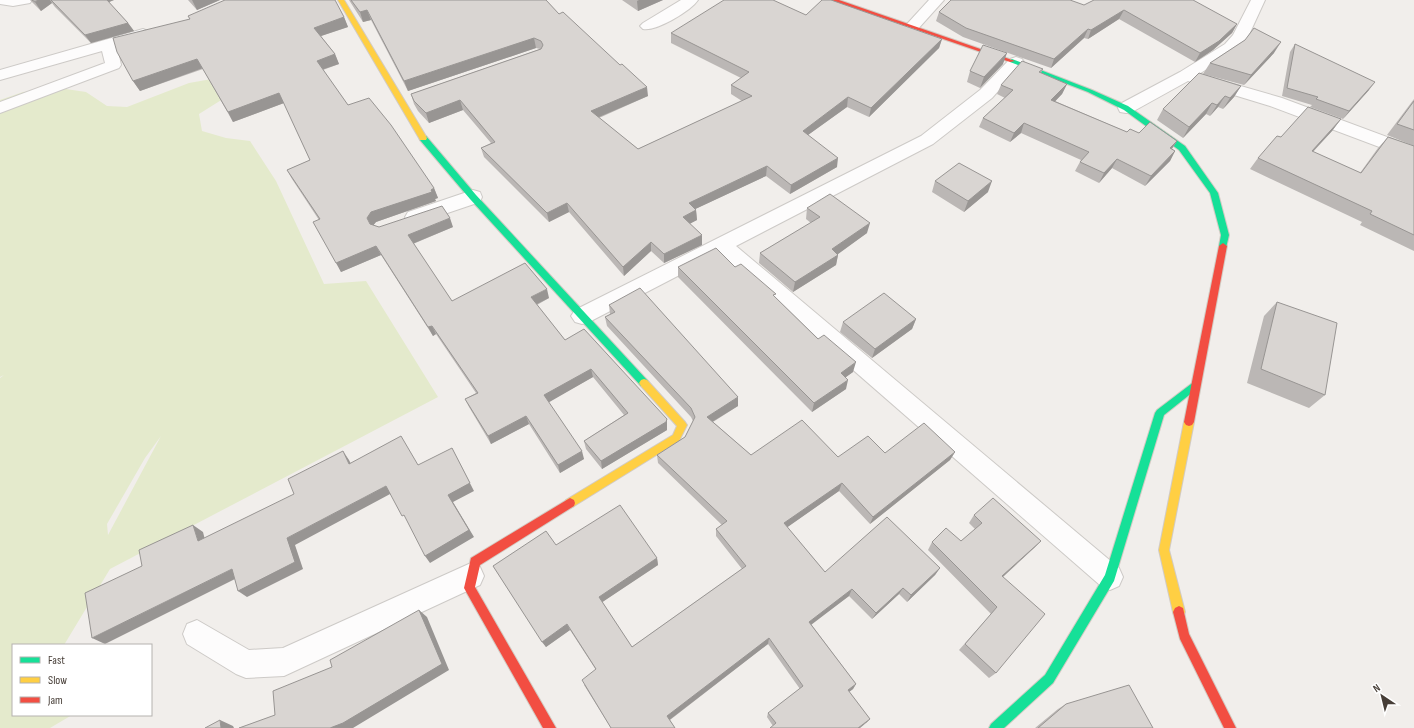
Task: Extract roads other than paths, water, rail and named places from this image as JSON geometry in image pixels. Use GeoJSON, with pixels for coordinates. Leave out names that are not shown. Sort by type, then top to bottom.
{"type":"FeatureCollection","features":[{"type":"Feature","properties":{"kind":"street"},"geometry":{"type":"LineString","coordinates":[[0,0],[13,2],[25,0]]}},
{"type":"Feature","properties":{"kind":"street"},"geometry":{"type":"LineString","coordinates":[[341,0],[408,98],[426,143],[473,197],[682,425],[676,438],[475,562],[469,588],[550,728]]}},
{"type":"Feature","properties":{"kind":"street"},"geometry":{"type":"LineString","coordinates":[[648,26],[674,12],[691,0]]}},
{"type":"Feature","properties":{"kind":"street"},"geometry":{"type":"LineString","coordinates":[[833,0],[1016,62],[1090,90],[1126,108],[1182,148],[1214,193],[1225,235],[1164,550],[1184,635],[1230,728]]}},
{"type":"Feature","properties":{"kind":"street"},"geometry":{"type":"LineString","coordinates":[[912,27],[937,0]]}},
{"type":"Feature","properties":{"kind":"street"},"geometry":{"type":"LineString","coordinates":[[1126,108],[1186,75],[1231,47],[1236,28],[1258,0]]}},
{"type":"Feature","properties":{"kind":"street"},"geometry":{"type":"LineString","coordinates":[[0,75],[155,31]]}},
{"type":"Feature","properties":{"kind":"street"},"geometry":{"type":"LineString","coordinates":[[0,108],[113,65],[109,43]]}},
{"type":"Feature","properties":{"kind":"street"},"geometry":{"type":"LineString","coordinates":[[582,316],[927,140],[986,94],[1016,62]]}},
{"type":"Feature","properties":{"kind":"street"},"geometry":{"type":"LineString","coordinates":[[1186,75],[1276,102],[1414,154]]}},
{"type":"Feature","properties":{"kind":"street"},"geometry":{"type":"LineString","coordinates":[[398,223],[473,197]]}},
{"type":"Feature","properties":{"kind":"street"},"geometry":{"type":"LineString","coordinates":[[722,245],[1110,577]]}},
{"type":"Feature","properties":{"kind":"street"},"geometry":{"type":"LineString","coordinates":[[994,728],[1049,679],[1110,577],[1160,413],[1195,385]]}},
{"type":"Feature","properties":{"kind":"street"},"geometry":{"type":"LineString","coordinates":[[196,634],[246,664],[284,662],[472,576]]}}]}
